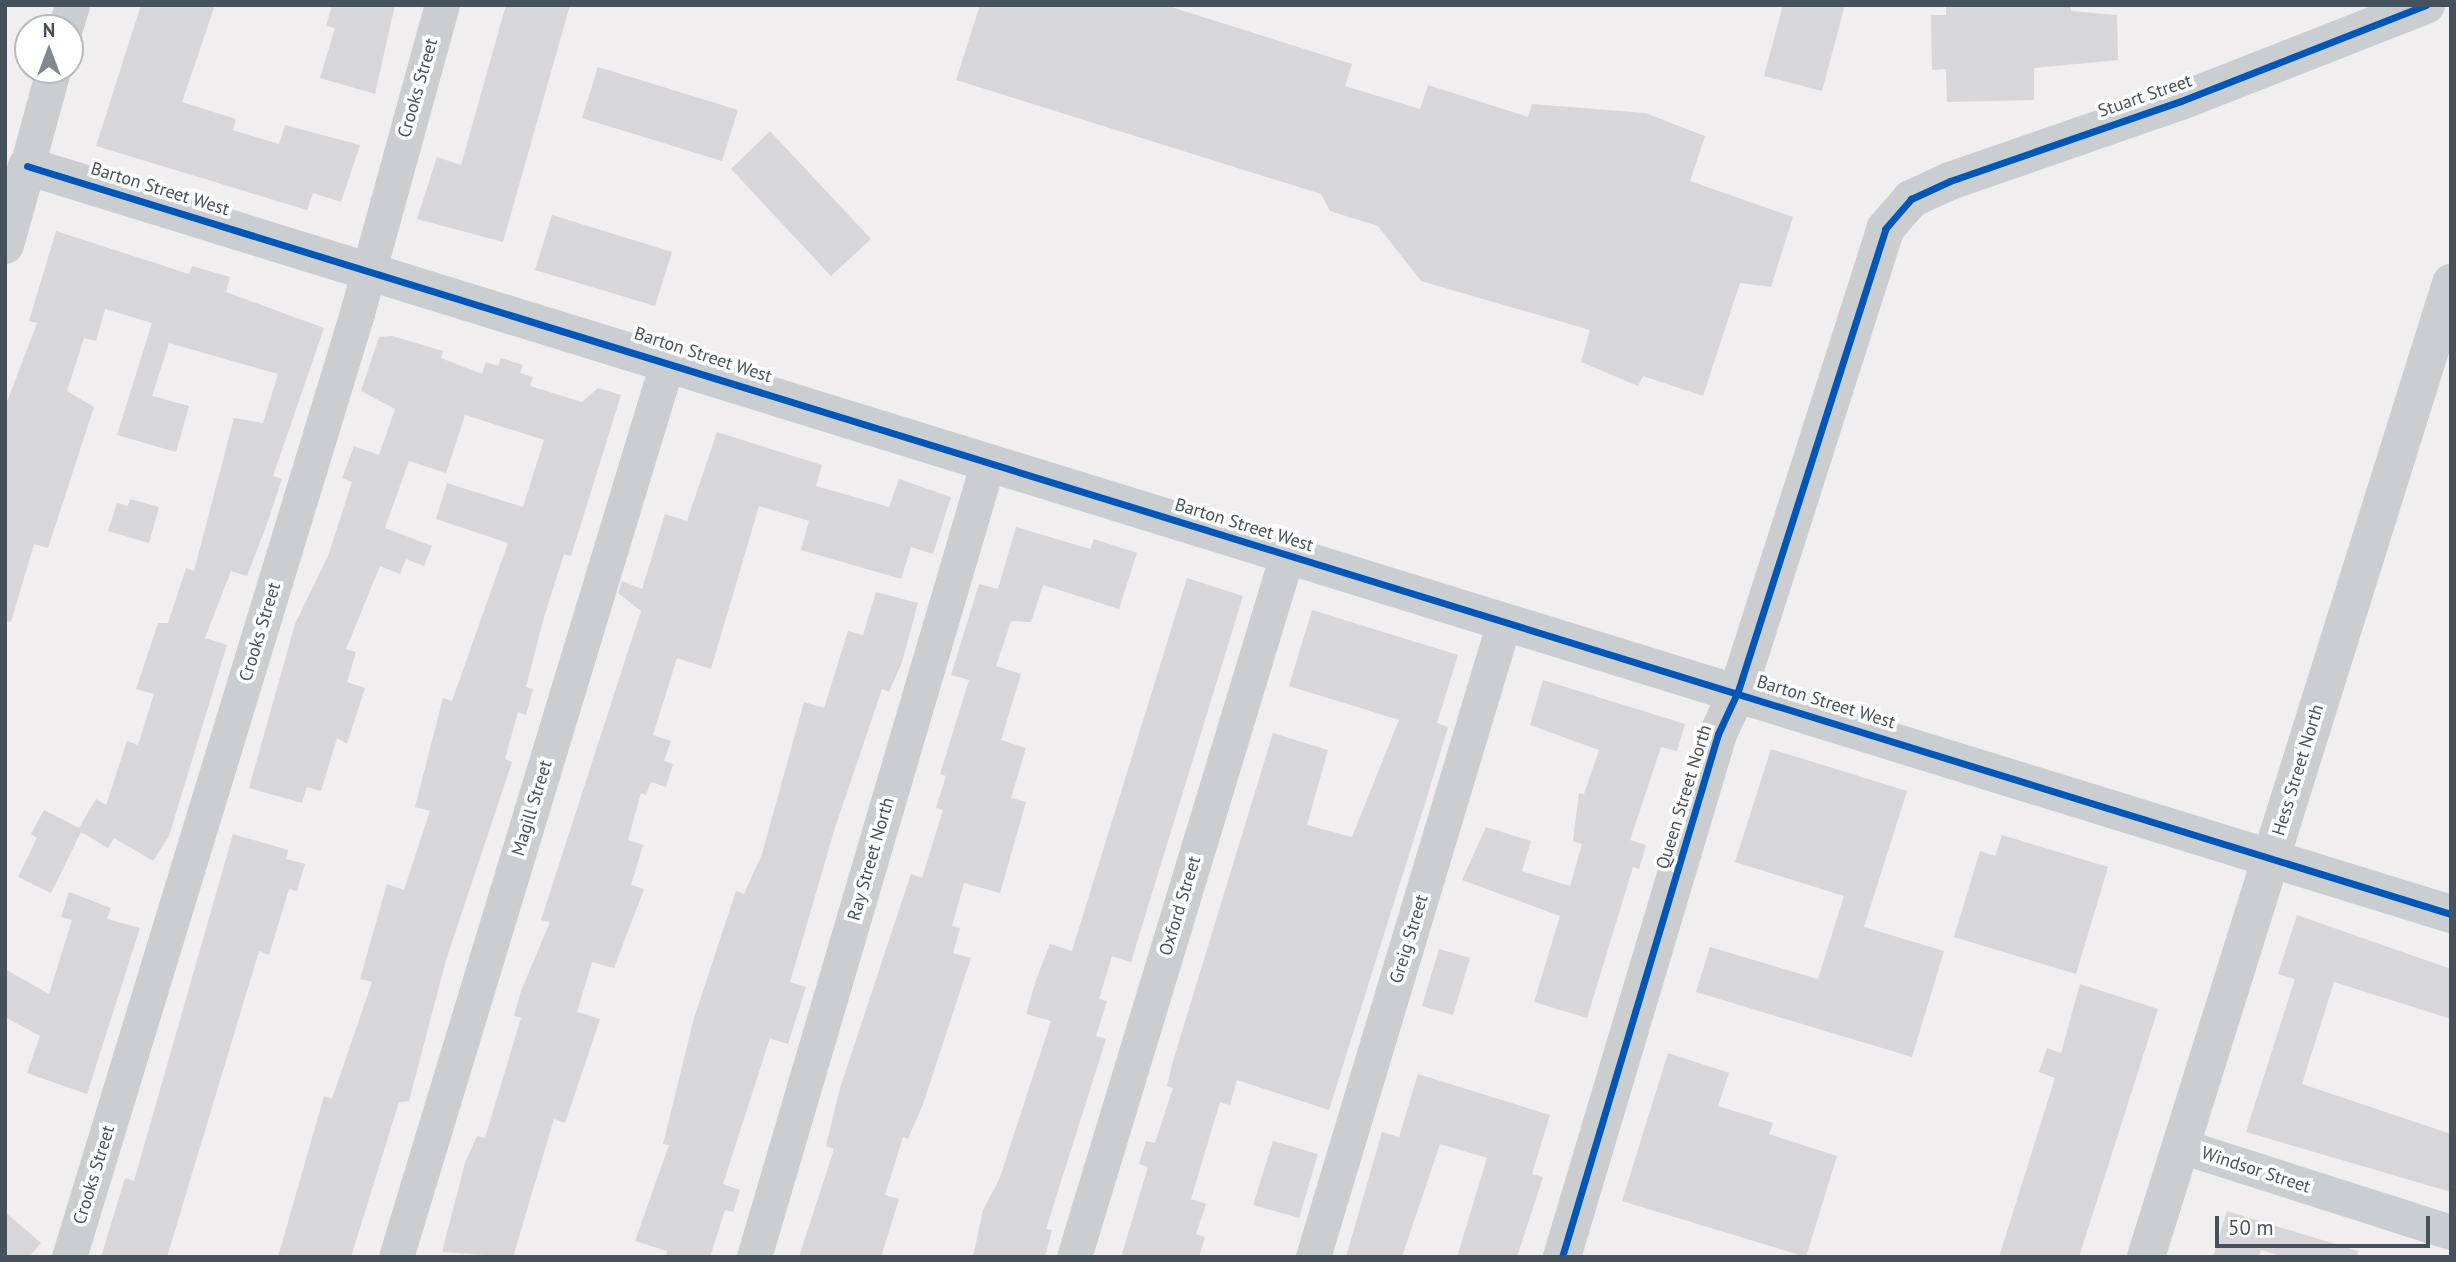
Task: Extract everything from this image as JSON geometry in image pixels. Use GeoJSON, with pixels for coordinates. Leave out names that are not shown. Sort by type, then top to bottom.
{"type":"FeatureCollection","features":[{"type":"Feature","properties":{"kind":"street","name":"Crooks Street"},"geometry":{"type":"LineString","coordinates":[[69,1257],[368,269],[442,5]]}},
{"type":"Feature","properties":{"kind":"street","name":"Stuart Street"},"geometry":{"type":"LineString","coordinates":[[1885,229],[1911,199],[1950,180],[2181,101],[2426,5]]}},
{"type":"Feature","properties":{"kind":"street"},"geometry":{"type":"LineString","coordinates":[[5,245],[49,84]]}},
{"type":"Feature","properties":{"kind":"street","name":"Barton Street West"},"geometry":{"type":"LineString","coordinates":[[27,166],[668,359],[988,462],[1738,691],[2451,914]]}},
{"type":"Feature","properties":{"kind":"street","name":"Queen Street North"},"geometry":{"type":"LineString","coordinates":[[1562,1257],[1718,734],[1738,691],[1885,229]]}},
{"type":"Feature","properties":{"kind":"street","name":"Hess Street North"},"geometry":{"type":"LineString","coordinates":[[2146,1257],[2451,283]]}},
{"type":"Feature","properties":{"kind":"street","name":"Magill Street"},"geometry":{"type":"LineString","coordinates":[[396,1257],[668,359]]}},
{"type":"Feature","properties":{"kind":"street","name":"Ray Street North"},"geometry":{"type":"LineString","coordinates":[[754,1257],[988,462]]}},
{"type":"Feature","properties":{"kind":"street","name":"Oxford Street"},"geometry":{"type":"LineString","coordinates":[[1074,1257],[1287,555]]}},
{"type":"Feature","properties":{"kind":"street","name":"Greig Street"},"geometry":{"type":"LineString","coordinates":[[1313,1257],[1504,621]]}},
{"type":"Feature","properties":{"kind":"street","name":"Windsor Street"},"geometry":{"type":"LineString","coordinates":[[2181,1146],[2451,1232]]}},
{"type":"Feature","properties":{"kind":"building"},"geometry":{"type":"Polygon","coordinates":[[[141,5],[215,5],[182,102],[236,119],[233,130],[279,144],[285,125],[360,145],[341,202],[313,193],[307,210],[96,146],[141,5]]]}},
{"type":"Feature","properties":{"kind":"building"},"geometry":{"type":"Polygon","coordinates":[[[332,5],[395,5],[375,94],[320,78],[335,28],[326,26],[332,5]]]}},
{"type":"Feature","properties":{"kind":"building"},"geometry":{"type":"Polygon","coordinates":[[[506,5],[570,5],[503,242],[417,219],[437,157],[461,165],[506,5]]]}},
{"type":"Feature","properties":{"kind":"building"},"geometry":{"type":"Polygon","coordinates":[[[980,5],[1165,5],[1352,64],[1345,86],[1420,109],[1428,85],[1528,117],[1532,104],[1645,113],[1705,136],[1690,181],[1793,217],[1771,287],[1740,283],[1703,396],[1643,376],[1638,386],[1581,362],[1590,330],[1421,281],[1378,226],[1330,211],[1321,194],[956,80],[980,5]]]}},
{"type":"Feature","properties":{"kind":"building"},"geometry":{"type":"Polygon","coordinates":[[[1783,5],[1845,5],[1822,91],[1764,76],[1783,5]]]}},
{"type":"Feature","properties":{"kind":"building"},"geometry":{"type":"Polygon","coordinates":[[[1946,5],[2071,5],[2071,11],[2117,15],[2118,60],[2034,68],[2034,100],[1947,102],[1946,69],[1932,70],[1931,15],[1946,15],[1946,5]]]}},
{"type":"Feature","properties":{"kind":"building"},"geometry":{"type":"Polygon","coordinates":[[[598,67],[738,110],[722,161],[582,118],[598,67]]]}},
{"type":"Feature","properties":{"kind":"building"},"geometry":{"type":"Polygon","coordinates":[[[770,131],[871,239],[831,276],[731,169],[770,131]]]}},
{"type":"Feature","properties":{"kind":"building"},"geometry":{"type":"Polygon","coordinates":[[[552,215],[672,252],[655,306],[535,270],[552,215]]]}},
{"type":"Feature","properties":{"kind":"building"},"geometry":{"type":"Polygon","coordinates":[[[56,231],[189,274],[192,266],[230,277],[226,292],[324,328],[273,476],[282,479],[247,576],[231,571],[205,638],[227,645],[169,836],[153,861],[114,838],[108,848],[81,832],[51,893],[18,877],[37,838],[31,834],[44,810],[79,828],[96,799],[106,805],[127,741],[138,745],[154,694],[136,689],[158,623],[168,623],[186,568],[194,571],[234,418],[263,423],[278,374],[169,343],[152,396],[189,406],[176,452],[117,435],[152,323],[105,309],[96,341],[84,338],[67,391],[94,407],[48,548],[34,544],[11,622],[5,621],[5,407],[37,323],[29,321],[56,231]]]}},
{"type":"Feature","properties":{"kind":"building"},"geometry":{"type":"Polygon","coordinates":[[[392,336],[443,351],[441,358],[482,374],[486,362],[498,366],[501,358],[523,365],[520,373],[533,377],[530,386],[582,402],[598,388],[621,395],[571,556],[564,554],[544,617],[526,687],[533,689],[526,715],[518,712],[505,759],[512,762],[446,960],[409,1101],[399,1102],[351,1257],[278,1257],[324,1096],[332,1099],[372,982],[360,979],[387,884],[404,890],[430,811],[415,807],[443,698],[452,701],[508,543],[436,519],[447,483],[523,507],[544,440],[465,415],[446,473],[409,461],[385,528],[432,546],[424,566],[406,559],[400,574],[380,566],[346,649],[356,652],[347,682],[365,688],[347,744],[337,738],[321,791],[307,787],[302,803],[249,788],[295,624],[328,556],[352,482],[342,478],[354,446],[379,455],[395,409],[361,391],[379,337],[392,336]]]}},
{"type":"Feature","properties":{"kind":"building"},"geometry":{"type":"Polygon","coordinates":[[[717,432],[822,465],[816,486],[889,507],[899,479],[951,497],[933,554],[911,547],[901,579],[801,550],[809,521],[759,506],[711,669],[677,658],[653,735],[671,741],[664,761],[673,764],[666,787],[651,782],[646,795],[641,793],[628,840],[643,845],[631,885],[644,889],[614,968],[592,962],[577,1012],[600,1019],[565,1123],[554,1119],[513,1257],[442,1252],[465,1163],[477,1136],[485,1138],[521,1018],[514,1016],[521,991],[550,922],[541,920],[641,611],[618,593],[622,581],[642,589],[665,514],[687,521],[717,432]]]}},
{"type":"Feature","properties":{"kind":"building"},"geometry":{"type":"Polygon","coordinates":[[[130,499],[159,507],[149,543],[108,531],[117,503],[128,506],[130,499]]]}},
{"type":"Feature","properties":{"kind":"building"},"geometry":{"type":"Polygon","coordinates":[[[1016,527],[1090,549],[1094,539],[1137,553],[1119,609],[1043,585],[1031,622],[1011,621],[996,666],[1021,674],[1001,740],[1026,748],[1011,798],[1026,802],[1000,893],[964,883],[952,926],[960,928],[953,953],[971,958],[923,1104],[908,1139],[903,1137],[885,1195],[899,1199],[881,1257],[799,1257],[834,1149],[826,1146],[840,1088],[911,874],[922,878],[943,810],[936,808],[946,776],[940,774],[969,680],[951,675],[979,584],[998,589],[1016,527]]]}},
{"type":"Feature","properties":{"kind":"building"},"geometry":{"type":"Polygon","coordinates":[[[1187,578],[1243,596],[1131,962],[1112,956],[1099,999],[1107,1001],[1096,1036],[1106,1039],[1046,1229],[1052,1230],[1045,1257],[973,1257],[983,1210],[999,1180],[1051,1021],[1026,1014],[1036,980],[1050,944],[1072,951],[1187,578]]]}},
{"type":"Feature","properties":{"kind":"building"},"geometry":{"type":"Polygon","coordinates":[[[876,592],[918,603],[902,662],[889,692],[882,689],[834,831],[790,982],[806,987],[788,1044],[770,1038],[723,1184],[740,1190],[733,1212],[725,1210],[710,1257],[666,1257],[667,1251],[635,1241],[669,1145],[663,1144],[694,1018],[736,891],[744,894],[762,854],[804,702],[824,708],[848,631],[863,635],[876,592]]]}},
{"type":"Feature","properties":{"kind":"building"},"geometry":{"type":"Polygon","coordinates":[[[1312,610],[1458,655],[1437,723],[1448,727],[1329,1110],[1237,1080],[1230,1105],[1220,1102],[1191,1199],[1206,1204],[1196,1234],[1205,1237],[1199,1257],[1121,1257],[1148,1167],[1139,1164],[1146,1141],[1155,1143],[1173,1088],[1167,1086],[1173,1061],[1273,733],[1328,750],[1307,825],[1352,837],[1399,720],[1289,686],[1312,610]]]}},
{"type":"Feature","properties":{"kind":"building"},"geometry":{"type":"Polygon","coordinates":[[[1543,680],[1685,724],[1677,751],[1661,747],[1630,840],[1646,845],[1639,869],[1633,867],[1587,1018],[1534,1002],[1560,916],[1462,880],[1486,827],[1531,841],[1522,871],[1570,886],[1582,844],[1573,841],[1579,793],[1584,794],[1599,750],[1530,725],[1543,680]]]}},
{"type":"Feature","properties":{"kind":"building"},"geometry":{"type":"Polygon","coordinates":[[[1771,749],[1907,791],[1864,927],[1944,951],[1912,1057],[1696,992],[1710,947],[1818,979],[1844,896],[1735,862],[1771,749]]]}},
{"type":"Feature","properties":{"kind":"building"},"geometry":{"type":"Polygon","coordinates":[[[233,834],[288,850],[286,859],[305,864],[297,891],[289,889],[269,955],[259,951],[167,1257],[101,1257],[125,1178],[134,1181],[233,834]]]}},
{"type":"Feature","properties":{"kind":"building"},"geometry":{"type":"Polygon","coordinates":[[[2002,835],[2108,867],[2076,974],[1954,937],[1980,851],[1995,856],[2002,835]]]}},
{"type":"Feature","properties":{"kind":"building"},"geometry":{"type":"Polygon","coordinates":[[[69,892],[111,908],[107,919],[140,928],[87,1094],[27,1073],[40,1036],[5,1017],[5,969],[49,994],[72,920],[61,917],[69,892]]]}},
{"type":"Feature","properties":{"kind":"building"},"geometry":{"type":"Polygon","coordinates":[[[2297,915],[2451,969],[2451,1019],[2334,982],[2302,1084],[2451,1134],[2451,1192],[2246,1132],[2295,979],[2278,974],[2297,915]]]}},
{"type":"Feature","properties":{"kind":"building"},"geometry":{"type":"Polygon","coordinates":[[[1439,949],[1470,958],[1453,1015],[1422,1006],[1439,949]]]}},
{"type":"Feature","properties":{"kind":"building"},"geometry":{"type":"Polygon","coordinates":[[[2080,984],[2158,1009],[2079,1257],[1999,1257],[2055,1078],[2039,1072],[2047,1048],[2061,1053],[2080,984]]]}},
{"type":"Feature","properties":{"kind":"building"},"geometry":{"type":"Polygon","coordinates":[[[1668,1053],[1729,1073],[1718,1106],[1773,1123],[1769,1134],[1837,1156],[1806,1257],[1622,1201],[1668,1053]]]}},
{"type":"Feature","properties":{"kind":"building"},"geometry":{"type":"Polygon","coordinates":[[[1418,1074],[1550,1115],[1532,1174],[1543,1177],[1517,1257],[1457,1257],[1487,1158],[1440,1144],[1402,1257],[1346,1257],[1382,1132],[1399,1137],[1418,1074]]]}},
{"type":"Feature","properties":{"kind":"building"},"geometry":{"type":"Polygon","coordinates":[[[1273,1141],[1318,1154],[1299,1218],[1253,1205],[1273,1141]]]}},
{"type":"Feature","properties":{"kind":"building"},"geometry":{"type":"Polygon","coordinates":[[[2227,1211],[2358,1251],[2357,1257],[2284,1257],[2261,1250],[2259,1257],[2213,1257],[2227,1211]]]}},
{"type":"Feature","properties":{"kind":"building"},"geometry":{"type":"Polygon","coordinates":[[[5,1212],[41,1243],[29,1257],[5,1257],[5,1212]]]}},
{"type":"Feature","properties":{"kind":"cycle path"},"geometry":{"type":"LineString","coordinates":[[1562,1257],[1718,734],[1738,691],[1885,229],[1911,199],[1950,181],[2181,101],[2426,5]]}},
{"type":"Feature","properties":{"kind":"cycle path"},"geometry":{"type":"LineString","coordinates":[[27,166],[2451,914]]}}]}
